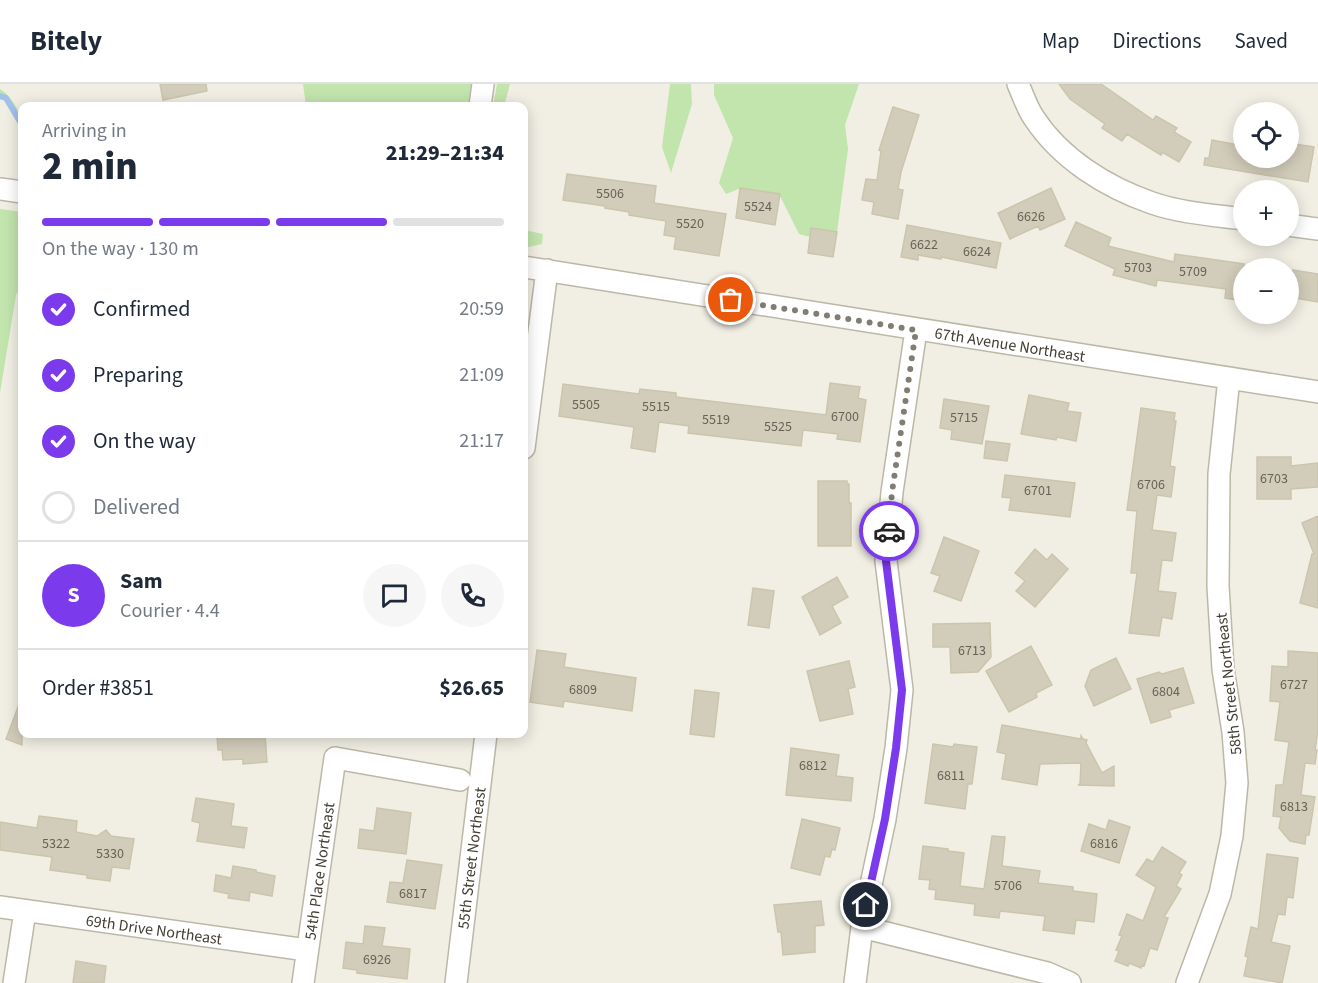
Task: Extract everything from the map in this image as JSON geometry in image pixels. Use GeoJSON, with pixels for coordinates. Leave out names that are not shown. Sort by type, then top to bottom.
{"type":"FeatureCollection","features":[{"type":"Feature","properties":{"kind":"street"},"geometry":{"type":"LineString","coordinates":[[481,102],[483,84]]}},
{"type":"Feature","properties":{"kind":"street"},"geometry":{"type":"LineString","coordinates":[[1018,84],[1033,117],[1062,151],[1094,176],[1153,204],[1233,218]]}},
{"type":"Feature","properties":{"kind":"street"},"geometry":{"type":"LineString","coordinates":[[0,189],[18,191]]}},
{"type":"Feature","properties":{"kind":"street"},"geometry":{"type":"LineString","coordinates":[[1299,226],[1318,229]]}},
{"type":"Feature","properties":{"kind":"street","name":"67th Avenue Northeast"},"geometry":{"type":"LineString","coordinates":[[528,268],[1318,392]]}},
{"type":"Feature","properties":{"kind":"street"},"geometry":{"type":"LineString","coordinates":[[528,417],[547,270]]}},
{"type":"Feature","properties":{"kind":"street"},"geometry":{"type":"LineString","coordinates":[[855,983],[862,927],[885,819],[902,690],[886,561],[892,492],[916,330]]}},
{"type":"Feature","properties":{"kind":"street","name":"58th Street Northeast"},"geometry":{"type":"LineString","coordinates":[[1187,983],[1220,894],[1232,836],[1238,783],[1223,669],[1218,586],[1219,474],[1229,378]]}},
{"type":"Feature","properties":{"kind":"street","name":"55th Street Northeast"},"geometry":{"type":"LineString","coordinates":[[456,983],[486,738]]}},
{"type":"Feature","properties":{"kind":"street","name":"54th Place Northeast"},"geometry":{"type":"LineString","coordinates":[[303,983],[335,758],[460,780]]}},
{"type":"Feature","properties":{"kind":"street","name":"69th Drive Northeast"},"geometry":{"type":"LineString","coordinates":[[0,907],[308,950]]}},
{"type":"Feature","properties":{"kind":"street"},"geometry":{"type":"LineString","coordinates":[[14,983],[25,911]]}},
{"type":"Feature","properties":{"kind":"street"},"geometry":{"type":"LineString","coordinates":[[862,927],[1047,973],[1070,983]]}},
{"type":"Feature","properties":{"kind":"green space"},"geometry":{"type":"Polygon","coordinates":[[[303,84],[473,84],[471,102],[305,102],[303,84]]]}},
{"type":"Feature","properties":{"kind":"green space"},"geometry":{"type":"Polygon","coordinates":[[[497,84],[510,84],[505,102],[494,102],[497,84]]]}},
{"type":"Feature","properties":{"kind":"green space"},"geometry":{"type":"Polygon","coordinates":[[[670,84],[691,84],[692,104],[671,173],[662,147],[670,84]]]}},
{"type":"Feature","properties":{"kind":"green space"},"geometry":{"type":"Polygon","coordinates":[[[714,84],[859,84],[845,125],[848,149],[837,232],[811,228],[810,237],[799,234],[779,194],[741,188],[726,194],[719,183],[733,138],[714,95],[714,84]]]}},
{"type":"Feature","properties":{"kind":"green space"},"geometry":{"type":"Polygon","coordinates":[[[0,89],[16,106],[18,122],[6,101],[0,98],[0,89]]]}},
{"type":"Feature","properties":{"kind":"green space"},"geometry":{"type":"Polygon","coordinates":[[[0,209],[18,211],[18,291],[0,393],[0,209]]]}},
{"type":"Feature","properties":{"kind":"green space"},"geometry":{"type":"Polygon","coordinates":[[[528,231],[543,234],[542,244],[528,247],[528,231]]]}},
{"type":"Feature","properties":{"kind":"building"},"geometry":{"type":"Polygon","coordinates":[[[160,84],[206,84],[207,91],[163,100],[160,84]]]}},
{"type":"Feature","properties":{"kind":"building"},"geometry":{"type":"Polygon","coordinates":[[[1059,84],[1101,84],[1153,120],[1156,116],[1177,128],[1174,132],[1191,142],[1179,162],[1162,152],[1161,155],[1127,134],[1122,141],[1102,128],[1105,124],[1070,99],[1059,84]]]}},
{"type":"Feature","properties":{"kind":"building"},"geometry":{"type":"Polygon","coordinates":[[[893,107],[919,115],[901,172],[898,189],[903,190],[898,219],[872,214],[874,202],[862,200],[866,179],[877,180],[881,151],[879,150],[893,107]]]}},
{"type":"Feature","properties":{"kind":"building"},"geometry":{"type":"Polygon","coordinates":[[[1212,140],[1233,144],[1233,168],[1299,168],[1299,145],[1314,147],[1308,182],[1204,165],[1205,158],[1209,158],[1212,140]]]}},
{"type":"Feature","properties":{"kind":"building"},"geometry":{"type":"Polygon","coordinates":[[[567,174],[656,186],[654,203],[726,214],[719,256],[674,249],[676,237],[664,235],[666,221],[629,215],[629,212],[605,208],[605,206],[563,200],[567,174]]]}},
{"type":"Feature","properties":{"kind":"building"},"geometry":{"type":"Polygon","coordinates":[[[740,188],[780,194],[775,225],[736,218],[740,188]]]}},
{"type":"Feature","properties":{"kind":"building"},"geometry":{"type":"Polygon","coordinates":[[[1051,188],[1065,219],[1040,230],[1038,226],[1010,239],[998,213],[1051,188]]]}},
{"type":"Feature","properties":{"kind":"building"},"geometry":{"type":"Polygon","coordinates":[[[1076,222],[1111,238],[1108,246],[1174,262],[1175,254],[1233,262],[1233,299],[1225,298],[1226,289],[1157,280],[1156,286],[1113,275],[1115,269],[1065,246],[1076,222]]]}},
{"type":"Feature","properties":{"kind":"building"},"geometry":{"type":"Polygon","coordinates":[[[907,225],[1001,243],[996,268],[941,257],[941,259],[918,255],[918,260],[901,257],[907,225]]]}},
{"type":"Feature","properties":{"kind":"building"},"geometry":{"type":"Polygon","coordinates":[[[811,228],[837,232],[833,257],[808,253],[811,228]]]}},
{"type":"Feature","properties":{"kind":"building"},"geometry":{"type":"Polygon","coordinates":[[[1299,271],[1318,274],[1318,302],[1299,299],[1299,271]]]}},
{"type":"Feature","properties":{"kind":"building"},"geometry":{"type":"Polygon","coordinates":[[[830,383],[860,387],[858,398],[866,400],[860,442],[837,439],[838,434],[803,430],[801,446],[688,433],[689,426],[659,422],[655,452],[631,448],[634,427],[559,416],[563,384],[639,394],[640,389],[676,393],[676,397],[826,415],[830,383]]]}},
{"type":"Feature","properties":{"kind":"building"},"geometry":{"type":"Polygon","coordinates":[[[1029,395],[1069,403],[1067,411],[1081,413],[1076,441],[1021,434],[1029,395]]]}},
{"type":"Feature","properties":{"kind":"building"},"geometry":{"type":"Polygon","coordinates":[[[944,399],[989,406],[982,444],[951,439],[952,430],[940,428],[944,399]]]}},
{"type":"Feature","properties":{"kind":"building"},"geometry":{"type":"Polygon","coordinates":[[[1141,408],[1175,413],[1174,421],[1176,421],[1170,466],[1175,467],[1171,497],[1157,495],[1152,530],[1176,533],[1172,561],[1162,560],[1158,591],[1176,593],[1172,619],[1162,617],[1159,636],[1129,633],[1137,573],[1131,573],[1137,511],[1127,510],[1141,408]]]}},
{"type":"Feature","properties":{"kind":"building"},"geometry":{"type":"Polygon","coordinates":[[[986,441],[1010,444],[1007,461],[984,458],[986,441]]]}},
{"type":"Feature","properties":{"kind":"building"},"geometry":{"type":"Polygon","coordinates":[[[1257,457],[1291,457],[1291,466],[1318,463],[1318,487],[1291,489],[1291,499],[1257,499],[1257,457]]]}},
{"type":"Feature","properties":{"kind":"building"},"geometry":{"type":"Polygon","coordinates":[[[1005,475],[1075,483],[1070,517],[1009,510],[1011,498],[1002,497],[1005,475]]]}},
{"type":"Feature","properties":{"kind":"building"},"geometry":{"type":"Polygon","coordinates":[[[818,481],[847,481],[849,484],[851,546],[818,546],[818,481]]]}},
{"type":"Feature","properties":{"kind":"building"},"geometry":{"type":"Polygon","coordinates":[[[1318,516],[1318,608],[1300,603],[1312,554],[1314,554],[1302,523],[1318,516]]]}},
{"type":"Feature","properties":{"kind":"building"},"geometry":{"type":"Polygon","coordinates":[[[944,537],[979,551],[961,601],[934,591],[940,576],[931,573],[944,537]]]}},
{"type":"Feature","properties":{"kind":"building"},"geometry":{"type":"Polygon","coordinates":[[[1035,549],[1047,560],[1052,554],[1068,569],[1035,607],[1016,591],[1025,581],[1015,573],[1035,549]]]}},
{"type":"Feature","properties":{"kind":"building"},"geometry":{"type":"Polygon","coordinates":[[[837,577],[848,597],[832,606],[841,623],[820,635],[802,597],[837,577]]]}},
{"type":"Feature","properties":{"kind":"building"},"geometry":{"type":"Polygon","coordinates":[[[753,588],[774,591],[769,628],[748,625],[753,588]]]}},
{"type":"Feature","properties":{"kind":"building"},"geometry":{"type":"Polygon","coordinates":[[[990,623],[991,657],[978,672],[951,673],[950,647],[933,647],[933,624],[990,623]]]}},
{"type":"Feature","properties":{"kind":"building"},"geometry":{"type":"Polygon","coordinates":[[[1031,646],[1052,685],[1036,693],[1037,697],[1009,712],[986,671],[1031,646]]]}},
{"type":"Feature","properties":{"kind":"building"},"geometry":{"type":"Polygon","coordinates":[[[537,650],[566,654],[564,667],[636,678],[632,711],[564,701],[563,707],[530,702],[537,650]]]}},
{"type":"Feature","properties":{"kind":"building"},"geometry":{"type":"Polygon","coordinates":[[[1288,651],[1318,653],[1318,730],[1315,750],[1317,750],[1315,764],[1305,763],[1301,795],[1315,797],[1309,835],[1306,835],[1305,844],[1290,841],[1279,828],[1281,817],[1273,816],[1276,785],[1283,785],[1289,742],[1275,740],[1280,702],[1270,701],[1272,666],[1288,667],[1288,651]]]}},
{"type":"Feature","properties":{"kind":"building"},"geometry":{"type":"Polygon","coordinates":[[[1116,658],[1131,689],[1094,706],[1085,686],[1091,670],[1116,658]]]}},
{"type":"Feature","properties":{"kind":"building"},"geometry":{"type":"Polygon","coordinates":[[[849,661],[855,687],[848,689],[853,714],[820,721],[807,671],[849,661]]]}},
{"type":"Feature","properties":{"kind":"building"},"geometry":{"type":"Polygon","coordinates":[[[1183,668],[1194,703],[1169,710],[1171,717],[1151,723],[1137,679],[1183,668]]]}},
{"type":"Feature","properties":{"kind":"building"},"geometry":{"type":"Polygon","coordinates":[[[695,690],[719,693],[714,737],[690,734],[695,690]]]}},
{"type":"Feature","properties":{"kind":"building"},"geometry":{"type":"Polygon","coordinates":[[[18,707],[18,738],[22,738],[22,745],[6,739],[18,707]]]}},
{"type":"Feature","properties":{"kind":"building"},"geometry":{"type":"Polygon","coordinates":[[[1002,725],[1081,739],[1081,736],[1087,740],[1086,743],[1102,773],[1114,766],[1114,786],[1078,785],[1080,784],[1081,763],[1040,764],[1037,785],[1002,779],[1006,754],[997,752],[1002,725]]]}},
{"type":"Feature","properties":{"kind":"building"},"geometry":{"type":"Polygon","coordinates":[[[217,738],[265,738],[267,762],[243,764],[243,759],[223,760],[222,750],[218,750],[217,738]]]}},
{"type":"Feature","properties":{"kind":"building"},"geometry":{"type":"Polygon","coordinates":[[[933,744],[977,747],[972,784],[968,784],[965,809],[925,803],[933,744]]]}},
{"type":"Feature","properties":{"kind":"building"},"geometry":{"type":"Polygon","coordinates":[[[791,748],[839,755],[836,776],[853,778],[851,801],[786,795],[791,748]]]}},
{"type":"Feature","properties":{"kind":"building"},"geometry":{"type":"Polygon","coordinates":[[[196,798],[234,804],[231,826],[247,828],[244,848],[197,841],[200,823],[192,821],[196,798]]]}},
{"type":"Feature","properties":{"kind":"building"},"geometry":{"type":"Polygon","coordinates":[[[377,808],[411,813],[406,854],[358,848],[360,829],[374,831],[377,808]]]}},
{"type":"Feature","properties":{"kind":"building"},"geometry":{"type":"Polygon","coordinates":[[[39,816],[77,821],[76,832],[97,836],[106,830],[111,836],[134,839],[129,869],[112,867],[110,881],[87,878],[87,875],[50,870],[52,857],[0,850],[0,822],[37,828],[39,816]]]}},
{"type":"Feature","properties":{"kind":"building"},"geometry":{"type":"Polygon","coordinates":[[[802,819],[840,828],[835,850],[832,849],[830,857],[825,856],[820,875],[791,868],[802,819]]]}},
{"type":"Feature","properties":{"kind":"building"},"geometry":{"type":"Polygon","coordinates":[[[1109,820],[1130,827],[1119,863],[1081,851],[1089,824],[1106,830],[1109,820]]]}},
{"type":"Feature","properties":{"kind":"building"},"geometry":{"type":"Polygon","coordinates":[[[992,836],[1005,837],[1002,866],[1040,871],[1038,883],[1073,887],[1073,891],[1097,894],[1094,922],[1076,920],[1074,934],[1043,930],[1045,916],[1000,911],[999,918],[974,915],[975,904],[935,899],[936,890],[929,889],[930,880],[919,879],[923,846],[964,853],[960,886],[984,889],[992,836]]]}},
{"type":"Feature","properties":{"kind":"building"},"geometry":{"type":"Polygon","coordinates":[[[1162,847],[1186,862],[1179,873],[1182,875],[1176,886],[1181,889],[1164,917],[1168,918],[1157,950],[1150,948],[1144,966],[1142,965],[1141,968],[1129,963],[1128,966],[1115,961],[1119,951],[1116,950],[1122,936],[1119,935],[1127,914],[1143,921],[1156,887],[1136,875],[1147,859],[1153,862],[1162,847]]]}},
{"type":"Feature","properties":{"kind":"building"},"geometry":{"type":"Polygon","coordinates":[[[1267,854],[1298,858],[1293,898],[1287,897],[1285,915],[1278,914],[1271,942],[1290,946],[1282,983],[1244,976],[1248,957],[1245,956],[1251,927],[1258,929],[1267,854]]]}},
{"type":"Feature","properties":{"kind":"building"},"geometry":{"type":"Polygon","coordinates":[[[407,860],[442,865],[435,909],[387,902],[390,882],[403,883],[407,860]]]}},
{"type":"Feature","properties":{"kind":"building"},"geometry":{"type":"Polygon","coordinates":[[[233,866],[275,876],[272,896],[250,892],[249,901],[228,898],[229,894],[214,891],[216,875],[231,878],[233,866]]]}},
{"type":"Feature","properties":{"kind":"building"},"geometry":{"type":"Polygon","coordinates":[[[821,901],[824,925],[815,926],[815,952],[783,955],[781,932],[778,932],[774,905],[821,901]]]}},
{"type":"Feature","properties":{"kind":"building"},"geometry":{"type":"Polygon","coordinates":[[[365,926],[385,928],[382,946],[410,949],[407,979],[357,973],[357,970],[343,968],[346,942],[363,944],[365,926]]]}},
{"type":"Feature","properties":{"kind":"building"},"geometry":{"type":"Polygon","coordinates":[[[76,961],[106,966],[104,983],[73,983],[76,961]]]}},
{"type":"Feature","properties":{"kind":"waterway"},"geometry":{"type":"LineString","coordinates":[[0,96],[6,98],[18,118]]}},
{"type":"Feature","properties":{"kind":"way so far"},"geometry":{"type":"LineString","coordinates":[[731,300],[916,330],[892,492],[889,531]]}},
{"type":"Feature","properties":{"kind":"route"},"geometry":{"type":"LineString","coordinates":[[866,905],[885,819],[902,690],[886,561],[889,531]]}}]}
